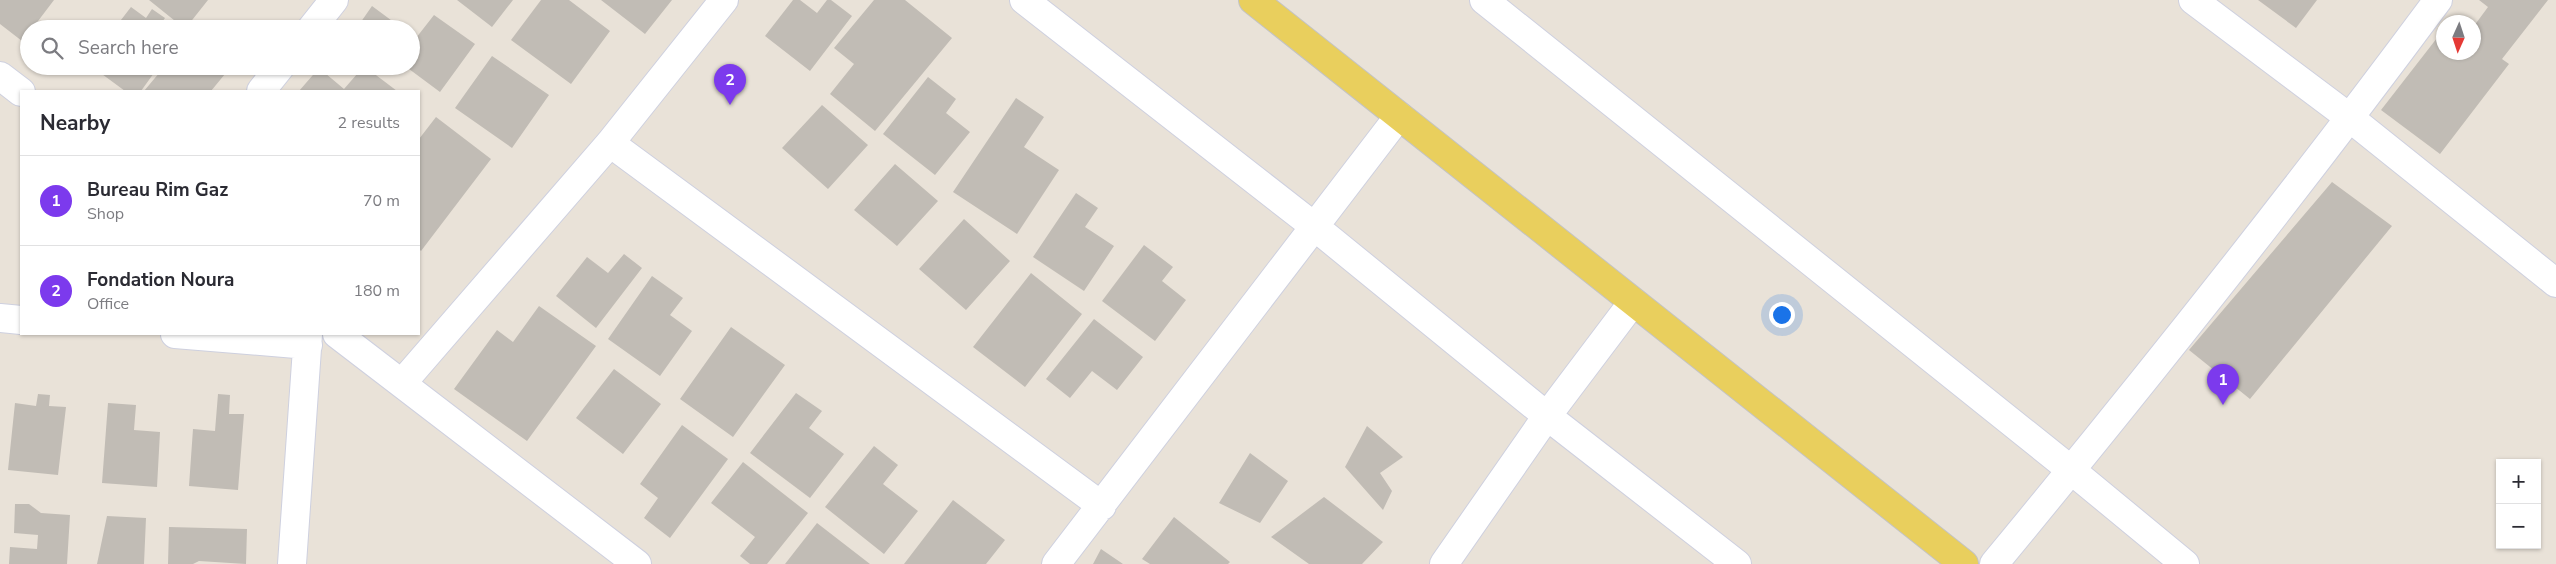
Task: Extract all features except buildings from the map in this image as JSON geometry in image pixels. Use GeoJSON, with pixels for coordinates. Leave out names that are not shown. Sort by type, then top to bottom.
{"type":"FeatureCollection","features":[{"type":"Feature","properties":{"kind":"main road"},"geometry":{"type":"LineString","coordinates":[[1254,0],[1964,564]]}},
{"type":"Feature","properties":{"kind":"street"},"geometry":{"type":"LineString","coordinates":[[318,20],[334,0]]}},
{"type":"Feature","properties":{"kind":"street"},"geometry":{"type":"LineString","coordinates":[[403,382],[610,143],[724,0]]}},
{"type":"Feature","properties":{"kind":"street"},"geometry":{"type":"LineString","coordinates":[[1024,0],[1315,227],[1548,416],[1737,564]]}},
{"type":"Feature","properties":{"kind":"street"},"geometry":{"type":"LineString","coordinates":[[1484,0],[2071,470],[2184,564]]}},
{"type":"Feature","properties":{"kind":"street"},"geometry":{"type":"LineString","coordinates":[[2193,0],[2350,118],[2556,282]]}},
{"type":"Feature","properties":{"kind":"street"},"geometry":{"type":"LineString","coordinates":[[1994,564],[2142,384],[2350,118],[2438,0]]}},
{"type":"Feature","properties":{"kind":"street"},"geometry":{"type":"LineString","coordinates":[[262,90],[274,75]]}},
{"type":"Feature","properties":{"kind":"street"},"geometry":{"type":"LineString","coordinates":[[0,76],[20,91]]}},
{"type":"Feature","properties":{"kind":"street"},"geometry":{"type":"LineString","coordinates":[[1056,564],[1399,116]]}},
{"type":"Feature","properties":{"kind":"street"},"geometry":{"type":"LineString","coordinates":[[610,143],[1102,506]]}},
{"type":"Feature","properties":{"kind":"street"},"geometry":{"type":"LineString","coordinates":[[1444,564],[1548,416],[1633,302]]}},
{"type":"Feature","properties":{"kind":"street"},"geometry":{"type":"LineString","coordinates":[[0,318],[20,320]]}},
{"type":"Feature","properties":{"kind":"street"},"geometry":{"type":"LineString","coordinates":[[202,335],[308,339],[292,564]]}},
{"type":"Feature","properties":{"kind":"street"},"geometry":{"type":"LineString","coordinates":[[338,335],[403,382],[637,564]]}},
{"type":"Feature","properties":{"kind":"place","name":"Fondation Noura"},"geometry":{"type":"Point","coordinates":[730,105]}},
{"type":"Feature","properties":{"kind":"place","name":"Bureau Rim Gaz"},"geometry":{"type":"Point","coordinates":[2223,405]}}]}
